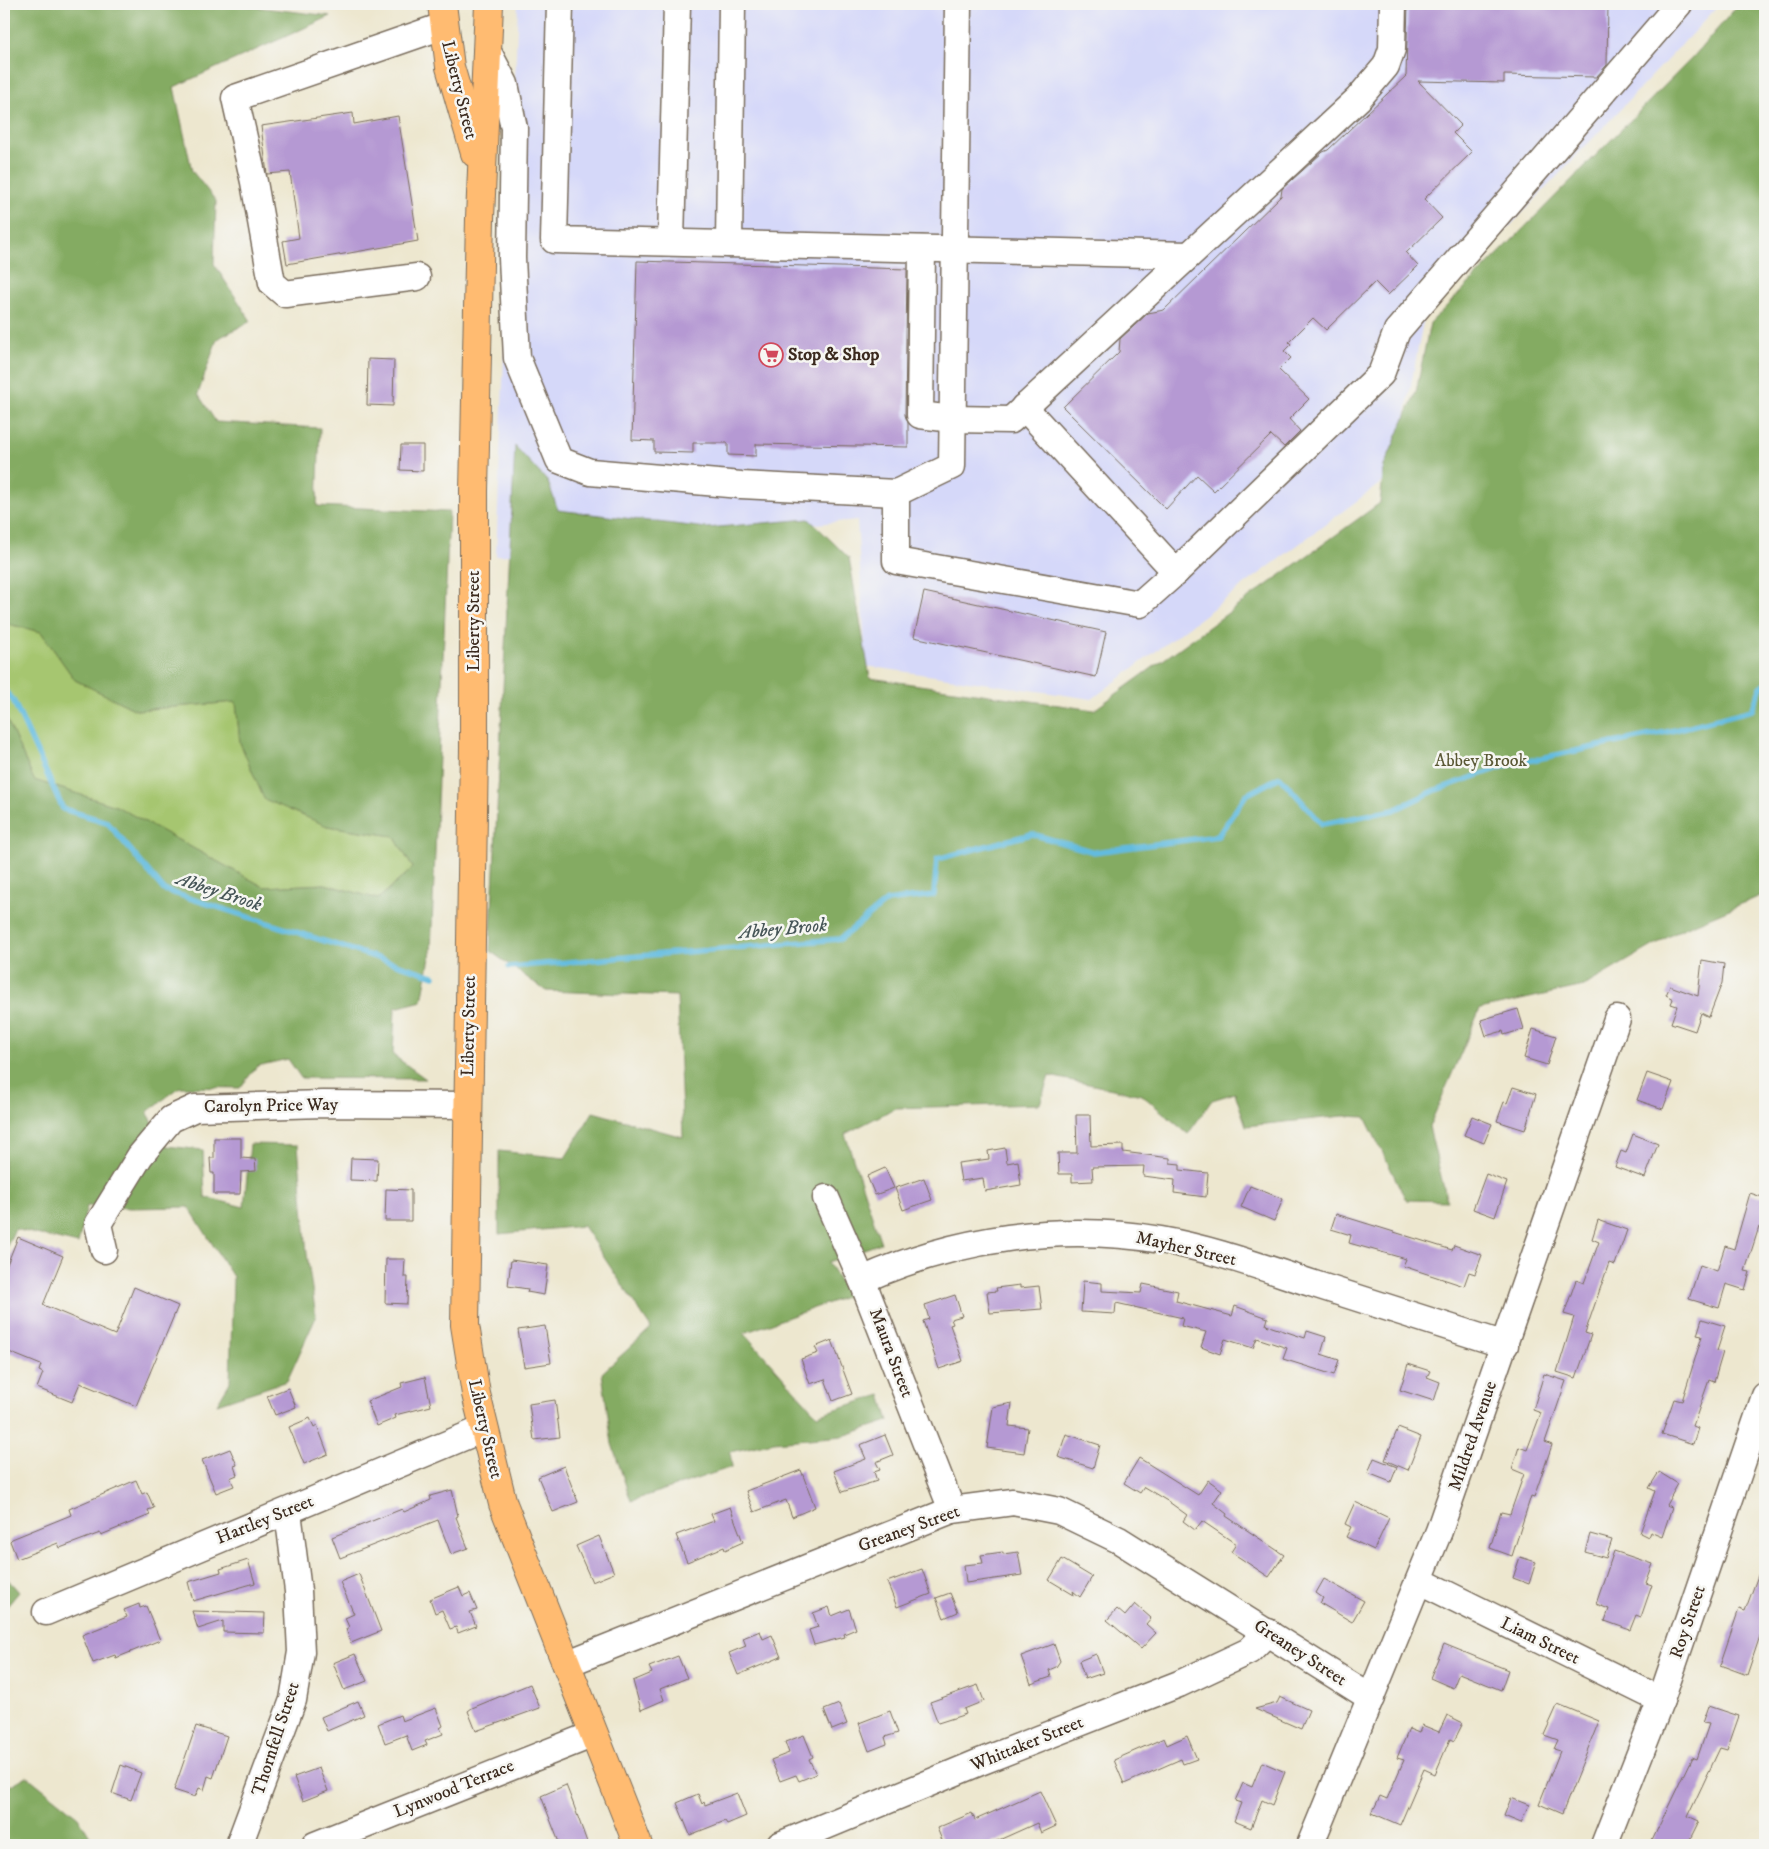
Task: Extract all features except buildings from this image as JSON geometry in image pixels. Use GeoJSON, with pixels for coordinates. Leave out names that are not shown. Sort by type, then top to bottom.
{"type":"FeatureCollection","features":[{"type":"Feature","properties":{"kind":"main road","name":"Liberty Street"},"geometry":{"type":"LineString","coordinates":[[489,4],[482,176],[474,481],[474,748],[465,1325],[469,1360],[483,1429],[496,1479],[514,1535],[638,1845]]}},
{"type":"Feature","properties":{"kind":"main road","name":"Liberty Street"},"geometry":{"type":"LineString","coordinates":[[443,15],[450,67],[482,176]]}},
{"type":"Feature","properties":{"kind":"street"},"geometry":{"type":"LineString","coordinates":[[560,4],[554,240],[1190,255]]}},
{"type":"Feature","properties":{"kind":"street"},"geometry":{"type":"LineString","coordinates":[[671,242],[677,4]]}},
{"type":"Feature","properties":{"kind":"street"},"geometry":{"type":"LineString","coordinates":[[729,244],[732,4]]}},
{"type":"Feature","properties":{"kind":"street"},"geometry":{"type":"LineString","coordinates":[[487,50],[505,84],[514,128],[512,258],[516,358],[559,460],[590,472],[742,486],[896,493],[952,466],[958,4]]}},
{"type":"Feature","properties":{"kind":"street"},"geometry":{"type":"LineString","coordinates":[[922,249],[920,415],[952,419],[1011,420],[1358,99],[1386,66],[1392,49],[1393,4]]}},
{"type":"Feature","properties":{"kind":"street"},"geometry":{"type":"LineString","coordinates":[[896,493],[896,561],[1140,604],[1176,572],[1381,374],[1397,331],[1679,4]]}},
{"type":"Feature","properties":{"kind":"street"},"geometry":{"type":"LineString","coordinates":[[417,277],[285,294],[272,283],[254,182],[235,98],[443,15]]}},
{"type":"Feature","properties":{"kind":"street"},"geometry":{"type":"LineString","coordinates":[[1024,408],[1176,572]]}},
{"type":"Feature","properties":{"kind":"street","name":"Mildred Avenue"},"geometry":{"type":"LineString","coordinates":[[1310,1845],[1420,1581],[1505,1345],[1617,1019]]}},
{"type":"Feature","properties":{"kind":"street","name":"Carolyn Price Way"},"geometry":{"type":"LineString","coordinates":[[104,1250],[98,1224],[140,1156],[171,1119],[195,1108],[323,1104],[467,1105]]}},
{"type":"Feature","properties":{"kind":"street","name":"Maura Street"},"geometry":{"type":"LineString","coordinates":[[826,1198],[862,1280],[952,1510]]}},
{"type":"Feature","properties":{"kind":"street","name":"Mayher Street"},"geometry":{"type":"LineString","coordinates":[[862,1280],[940,1251],[982,1242],[1043,1234],[1116,1234],[1162,1240],[1218,1254],[1505,1345]]}},
{"type":"Feature","properties":{"kind":"street","name":"Roy Street"},"geometry":{"type":"LineString","coordinates":[[1604,1845],[1662,1700],[1765,1396]]}},
{"type":"Feature","properties":{"kind":"street","name":"Hartley Street"},"geometry":{"type":"LineString","coordinates":[[46,1612],[483,1429]]}},
{"type":"Feature","properties":{"kind":"street","name":"Greaney Street"},"geometry":{"type":"LineString","coordinates":[[566,1664],[952,1510],[1013,1502],[1059,1511],[1119,1540],[1371,1698]]}},
{"type":"Feature","properties":{"kind":"street","name":"Thornfell Street"},"geometry":{"type":"LineString","coordinates":[[239,1845],[293,1700],[301,1652],[298,1591],[288,1512]]}},
{"type":"Feature","properties":{"kind":"street","name":"Liam Street"},"geometry":{"type":"LineString","coordinates":[[1420,1581],[1662,1700]]}},
{"type":"Feature","properties":{"kind":"street","name":"Whittaker Street"},"geometry":{"type":"LineString","coordinates":[[780,1845],[980,1762],[1179,1684],[1249,1651],[1268,1632]]}},
{"type":"Feature","properties":{"kind":"street","name":"Lynwood Terrace"},"geometry":{"type":"LineString","coordinates":[[315,1845],[594,1734]]}},
{"type":"Feature","properties":{"kind":"shaded area"},"geometry":{"type":"Polygon","coordinates":[[[518,4],[1720,4],[1424,317],[1394,473],[1092,699],[866,666],[857,520],[496,556],[518,4]]]}},
{"type":"Feature","properties":{"kind":"green space"},"geometry":{"type":"Polygon","coordinates":[[[4,4],[230,4],[331,16],[174,87],[192,171],[216,201],[214,264],[251,321],[217,339],[198,394],[216,422],[320,428],[317,506],[449,512],[431,952],[422,1001],[395,1008],[393,1055],[426,1079],[301,1078],[288,1059],[257,1066],[240,1088],[180,1087],[147,1112],[167,1146],[203,1150],[205,1197],[244,1207],[250,1144],[298,1145],[307,1254],[316,1317],[287,1381],[217,1404],[230,1382],[233,1277],[189,1207],[131,1208],[87,1206],[78,1244],[15,1229],[4,1252],[4,713],[34,780],[116,806],[264,887],[325,884],[378,899],[413,868],[394,836],[327,826],[264,799],[240,743],[236,702],[136,710],[75,680],[41,632],[4,623],[4,4]]]}},
{"type":"Feature","properties":{"kind":"green space","name":"Abbey Brook"},"geometry":{"type":"Polygon","coordinates":[[[1739,4],[1765,4],[1765,894],[1680,930],[1584,986],[1480,1009],[1429,1127],[1447,1201],[1406,1200],[1365,1117],[1344,1116],[1246,1126],[1235,1093],[1212,1100],[1188,1134],[1142,1095],[1049,1076],[1040,1104],[895,1108],[845,1134],[881,1243],[828,1262],[848,1296],[744,1333],[817,1415],[881,1395],[889,1421],[843,1436],[774,1442],[730,1452],[732,1467],[631,1501],[612,1444],[602,1373],[651,1328],[583,1226],[499,1234],[499,1151],[565,1158],[593,1112],[683,1137],[677,996],[546,991],[490,951],[515,446],[548,482],[558,510],[707,528],[809,519],[849,558],[870,678],[1094,710],[1380,503],[1384,466],[1416,392],[1430,323],[1694,56],[1739,4]]]}},
{"type":"Feature","properties":{"kind":"green space"},"geometry":{"type":"Polygon","coordinates":[[[4,623],[41,632],[75,680],[136,710],[236,702],[240,743],[327,826],[394,836],[413,868],[378,899],[325,884],[264,887],[116,806],[34,780],[4,713],[4,623]]]}},
{"type":"Feature","properties":{"kind":"green space"},"geometry":{"type":"Polygon","coordinates":[[[4,1575],[19,1592],[4,1610],[4,1575]]]}},
{"type":"Feature","properties":{"kind":"green space"},"geometry":{"type":"Polygon","coordinates":[[[27,1776],[78,1817],[95,1845],[4,1845],[4,1789],[27,1776]]]}},
{"type":"Feature","properties":{"kind":"waterway","name":"Abbey Brook"},"geometry":{"type":"LineString","coordinates":[[509,967],[840,939],[887,901],[934,895],[937,859],[1032,834],[1094,852],[1218,836],[1246,795],[1280,777],[1322,824],[1394,810],[1436,790],[1508,765],[1671,731],[1752,710],[1761,687],[1765,684]]}},
{"type":"Feature","properties":{"kind":"waterway","name":"Abbey Brook"},"geometry":{"type":"LineString","coordinates":[[4,690],[13,700],[63,809],[107,822],[164,890],[434,976]]}},
{"type":"Feature","properties":{"kind":"place","name":"Stop & Shop"},"geometry":{"type":"Point","coordinates":[771,355]}}]}
